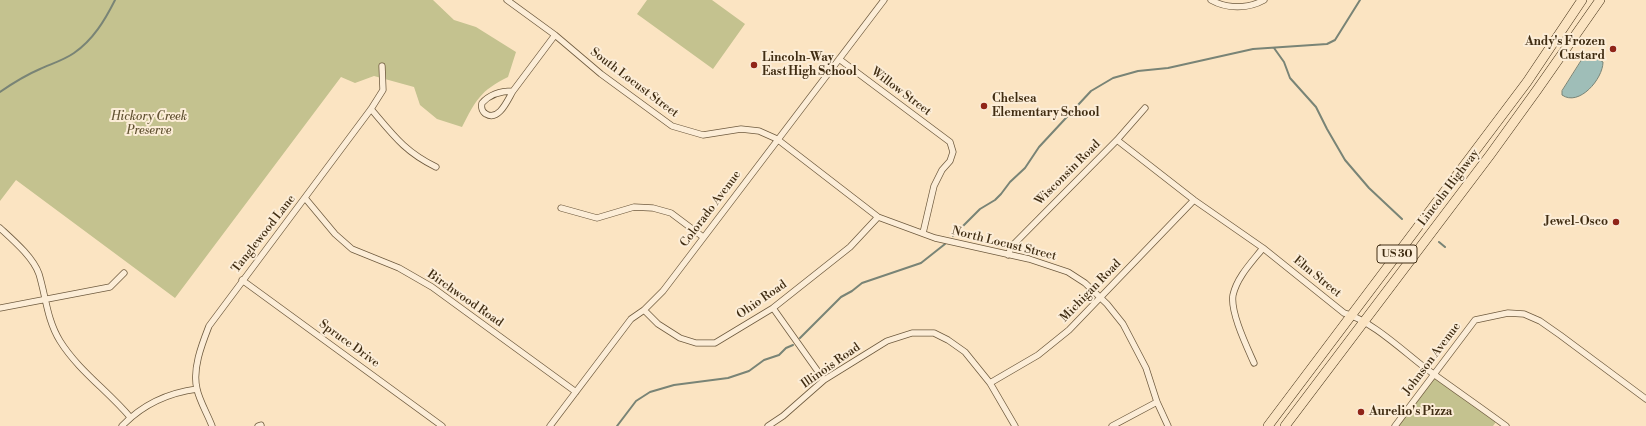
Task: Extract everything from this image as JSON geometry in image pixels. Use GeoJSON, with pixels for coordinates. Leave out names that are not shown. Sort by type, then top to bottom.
{"type":"FeatureCollection","features":[{"type":"Feature","properties":{"kind":"main road","name":"Lincoln Highway"},"geometry":{"type":"LineString","coordinates":[[1268,426],[1527,82],[1582,0]]}},
{"type":"Feature","properties":{"kind":"main road","name":"Lincoln Highway"},"geometry":{"type":"LineString","coordinates":[[1285,426],[1364,323],[1537,90],[1600,0]]}},
{"type":"Feature","properties":{"kind":"street","name":"South Locust Street"},"geometry":{"type":"LineString","coordinates":[[507,0],[555,35],[601,74],[672,126],[703,135],[741,129],[759,131],[777,139]]}},
{"type":"Feature","properties":{"kind":"street","name":"Colorado Avenue"},"geometry":{"type":"LineString","coordinates":[[550,426],[631,319],[644,310],[662,291],[884,0]]}},
{"type":"Feature","properties":{"kind":"street"},"geometry":{"type":"LineString","coordinates":[[1211,0],[1226,6],[1234,7],[1255,5],[1264,0]]}},
{"type":"Feature","properties":{"kind":"street"},"geometry":{"type":"LineString","coordinates":[[513,91],[502,91],[486,98],[482,103],[483,111],[486,114],[496,115],[503,108],[513,91],[555,35]]}},
{"type":"Feature","properties":{"kind":"street","name":"Willow Street"},"geometry":{"type":"LineString","coordinates":[[840,59],[950,142],[953,152],[950,161],[942,170],[934,186],[923,233]]}},
{"type":"Feature","properties":{"kind":"street","name":"Tanglewood Lane"},"geometry":{"type":"LineString","coordinates":[[212,426],[197,388],[197,368],[201,345],[209,326],[371,109],[383,90],[382,66]]}},
{"type":"Feature","properties":{"kind":"street","name":"Wisconsin Road"},"geometry":{"type":"LineString","coordinates":[[1008,255],[1012,246],[1116,140],[1145,108]]}},
{"type":"Feature","properties":{"kind":"street"},"geometry":{"type":"LineString","coordinates":[[371,109],[401,145],[419,159],[436,167]]}},
{"type":"Feature","properties":{"kind":"street","name":"North Locust Street"},"geometry":{"type":"LineString","coordinates":[[777,139],[878,217],[935,238],[1030,259],[1068,272],[1086,283],[1119,318],[1129,334],[1146,368],[1157,402],[1168,426]]}},
{"type":"Feature","properties":{"kind":"street","name":"Elm Street"},"geometry":{"type":"LineString","coordinates":[[1116,140],[1194,200],[1263,248],[1344,313],[1352,315],[1380,333],[1506,426]]}},
{"type":"Feature","properties":{"kind":"street","name":"Birchwood Road"},"geometry":{"type":"LineString","coordinates":[[305,198],[335,234],[352,249],[399,268],[432,287],[576,392]]}},
{"type":"Feature","properties":{"kind":"street","name":"Michigan Road"},"geometry":{"type":"LineString","coordinates":[[990,383],[1048,348],[1078,321],[1194,200]]}},
{"type":"Feature","properties":{"kind":"street"},"geometry":{"type":"LineString","coordinates":[[561,208],[597,218],[634,207],[653,208],[671,214],[703,237]]}},
{"type":"Feature","properties":{"kind":"street","name":"Ohio Road"},"geometry":{"type":"LineString","coordinates":[[644,310],[658,324],[680,338],[696,343],[715,343],[773,308],[850,247],[878,217]]}},
{"type":"Feature","properties":{"kind":"street"},"geometry":{"type":"LineString","coordinates":[[0,228],[25,251],[39,273],[44,300],[53,329],[60,342],[77,364],[113,397],[130,417]]}},
{"type":"Feature","properties":{"kind":"street"},"geometry":{"type":"LineString","coordinates":[[1254,363],[1236,318],[1233,296],[1242,276],[1263,248]]}},
{"type":"Feature","properties":{"kind":"street"},"geometry":{"type":"LineString","coordinates":[[0,308],[110,287],[124,273]]}},
{"type":"Feature","properties":{"kind":"street","name":"Spruce Drive"},"geometry":{"type":"LineString","coordinates":[[242,280],[442,426]]}},
{"type":"Feature","properties":{"kind":"street"},"geometry":{"type":"LineString","coordinates":[[773,308],[824,380]]}},
{"type":"Feature","properties":{"kind":"street","name":"Johnson Avenue"},"geometry":{"type":"LineString","coordinates":[[1395,426],[1475,320],[1508,314],[1524,314],[1540,321],[1646,399]]}},
{"type":"Feature","properties":{"kind":"street","name":"Illinois Road"},"geometry":{"type":"LineString","coordinates":[[768,426],[783,416],[824,380],[888,341],[912,332],[934,334],[948,340],[965,352],[990,383]]}},
{"type":"Feature","properties":{"kind":"street"},"geometry":{"type":"LineString","coordinates":[[990,383],[1015,426]]}},
{"type":"Feature","properties":{"kind":"street"},"geometry":{"type":"LineString","coordinates":[[122,426],[130,417],[159,398],[197,388]]}},
{"type":"Feature","properties":{"kind":"street"},"geometry":{"type":"LineString","coordinates":[[1112,426],[1128,416],[1157,402]]}},
{"type":"Feature","properties":{"kind":"green space","name":"Hickory Creek Preserve"},"geometry":{"type":"Polygon","coordinates":[[[0,0],[433,0],[454,20],[476,27],[516,52],[508,77],[491,87],[480,97],[475,103],[462,127],[437,119],[420,105],[414,87],[374,76],[355,83],[341,77],[175,298],[16,180],[0,201],[0,0]]]}},
{"type":"Feature","properties":{"kind":"green space"},"geometry":{"type":"Polygon","coordinates":[[[647,0],[712,0],[745,24],[713,69],[637,14],[647,0]]]}},
{"type":"Feature","properties":{"kind":"green space"},"geometry":{"type":"Polygon","coordinates":[[[1435,376],[1496,422],[1493,426],[1397,426],[1435,376]]]}},
{"type":"Feature","properties":{"kind":"water"},"geometry":{"type":"Polygon","coordinates":[[[1585,55],[1603,62],[1602,69],[1595,83],[1589,89],[1576,97],[1569,98],[1562,95],[1562,91],[1585,55]]]}},
{"type":"Feature","properties":{"kind":"waterway"},"geometry":{"type":"LineString","coordinates":[[0,92],[35,71],[66,58],[81,48],[98,29],[115,0]]}},
{"type":"Feature","properties":{"kind":"waterway"},"geometry":{"type":"LineString","coordinates":[[953,236],[980,209],[995,200],[1001,194],[1010,182],[1025,168],[1039,147],[1091,91],[1113,78],[1138,71],[1168,68],[1253,49],[1327,44],[1335,40],[1360,0]]}},
{"type":"Feature","properties":{"kind":"waterway"},"geometry":{"type":"LineString","coordinates":[[1274,48],[1284,62],[1290,78],[1316,107],[1345,160],[1369,188],[1402,219]]}},
{"type":"Feature","properties":{"kind":"waterway"},"geometry":{"type":"LineString","coordinates":[[1439,242],[1445,247]]}},
{"type":"Feature","properties":{"kind":"waterway"},"geometry":{"type":"LineString","coordinates":[[800,338],[841,297],[862,283],[921,263],[945,244]]}},
{"type":"Feature","properties":{"kind":"waterway"},"geometry":{"type":"LineString","coordinates":[[617,426],[636,401],[650,392],[674,385],[728,378],[749,371],[764,360],[779,355],[786,348],[793,345]]}},
{"type":"Feature","properties":{"kind":"place","name":"Andy's Frozen Custard"},"geometry":{"type":"Point","coordinates":[1613,49]}},
{"type":"Feature","properties":{"kind":"place","name":"Lincoln-Way East High School"},"geometry":{"type":"Point","coordinates":[754,65]}},
{"type":"Feature","properties":{"kind":"place","name":"Chelsea Elementary School"},"geometry":{"type":"Point","coordinates":[984,106]}},
{"type":"Feature","properties":{"kind":"place","name":"Jewel-Osco"},"geometry":{"type":"Point","coordinates":[1616,222]}},
{"type":"Feature","properties":{"kind":"place","name":"Aurelio's Pizza"},"geometry":{"type":"Point","coordinates":[1361,412]}}]}
